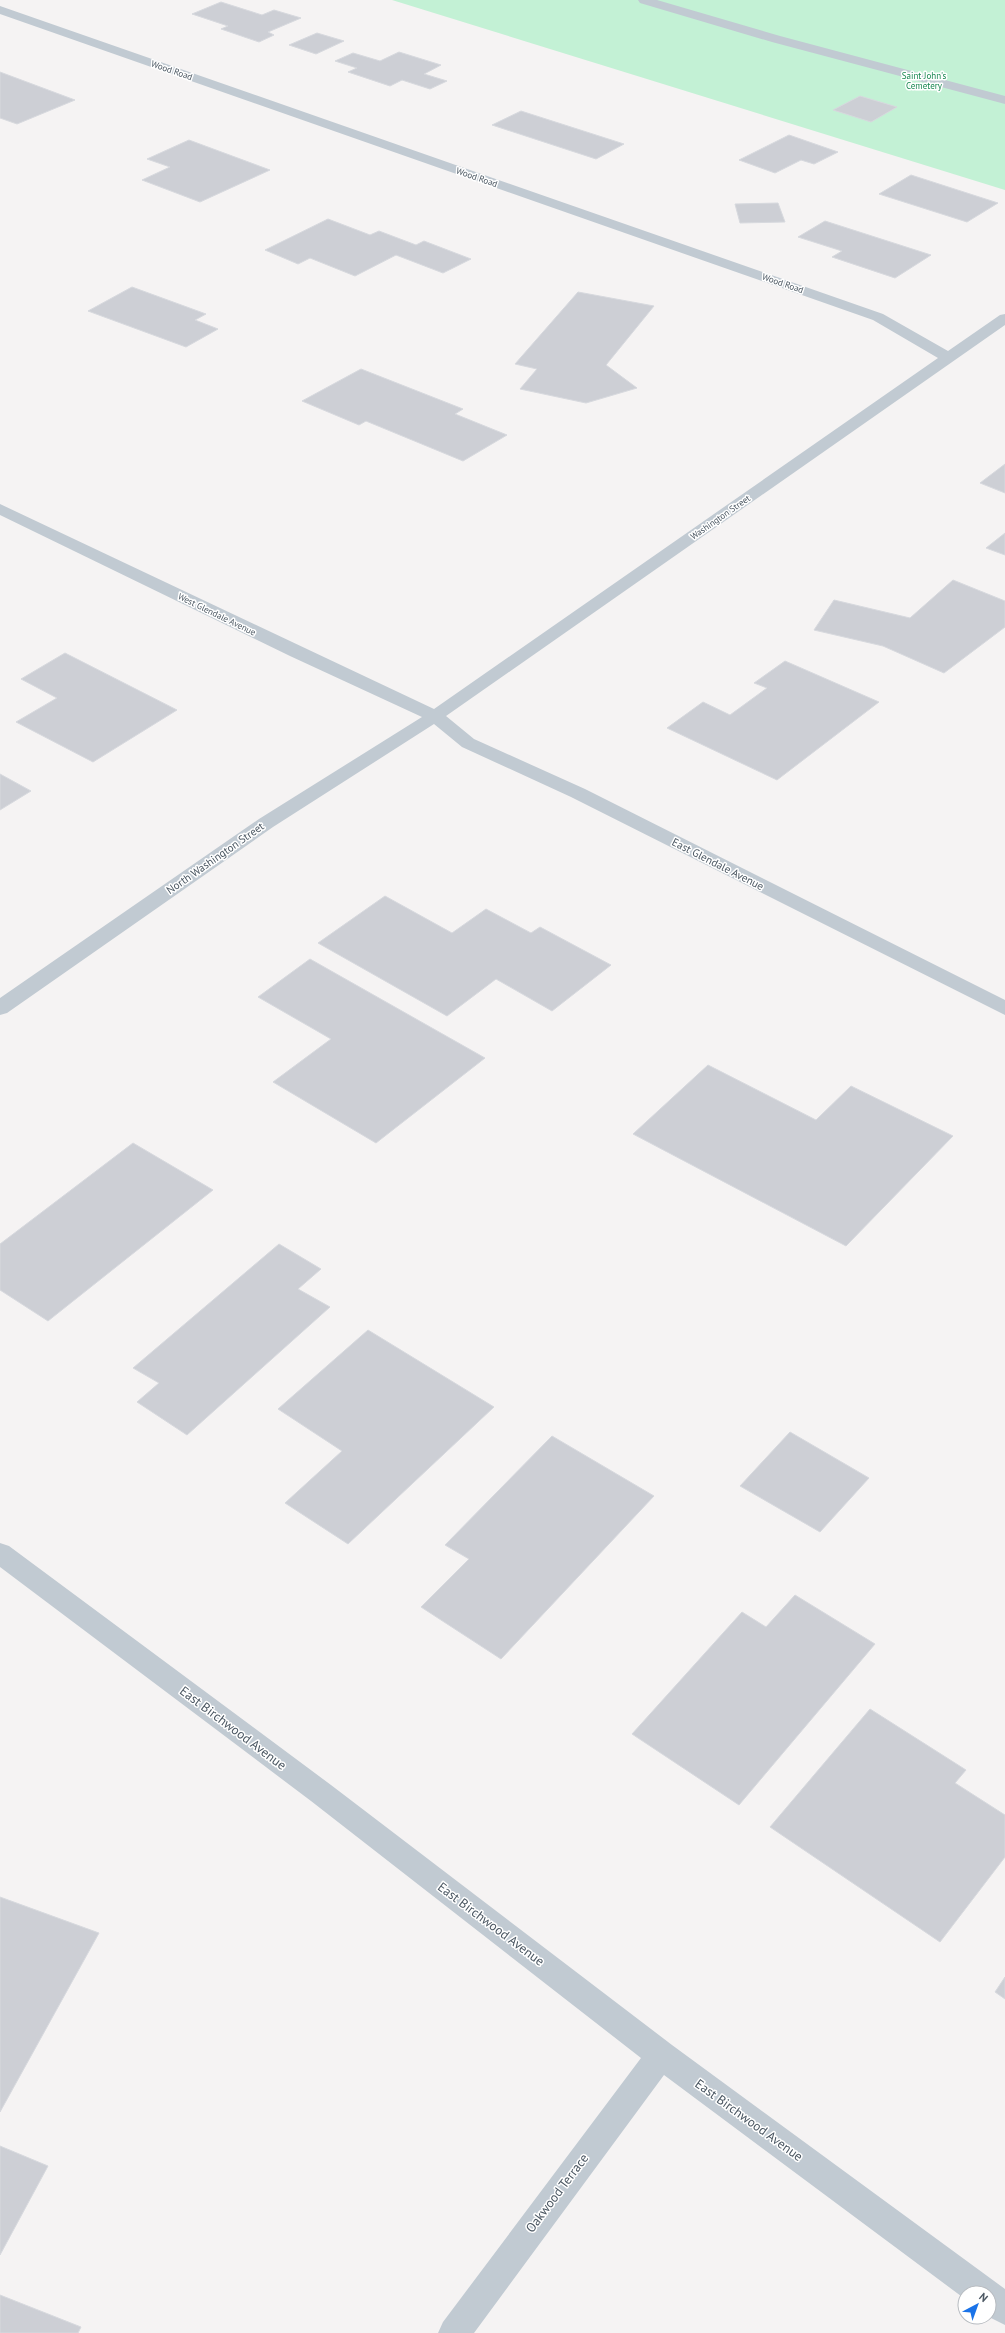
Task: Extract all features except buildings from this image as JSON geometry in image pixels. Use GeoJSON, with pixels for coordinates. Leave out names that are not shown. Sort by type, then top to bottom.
{"type":"FeatureCollection","features":[{"type":"Feature","properties":{"kind":"street"},"geometry":{"type":"LineString","coordinates":[[644,0],[776,39],[1005,100]]}},
{"type":"Feature","properties":{"kind":"street","name":"Wood Road"},"geometry":{"type":"LineString","coordinates":[[0,10],[878,316],[948,357]]}},
{"type":"Feature","properties":{"kind":"street","name":"Washington Street"},"geometry":{"type":"LineString","coordinates":[[435,716],[1005,318]]}},
{"type":"Feature","properties":{"kind":"street","name":"West Glendale Avenue"},"geometry":{"type":"LineString","coordinates":[[0,509],[296,652],[435,716]]}},
{"type":"Feature","properties":{"kind":"street","name":"North Washington Street"},"geometry":{"type":"LineString","coordinates":[[0,1008],[266,823],[435,716]]}},
{"type":"Feature","properties":{"kind":"street","name":"East Glendale Avenue"},"geometry":{"type":"LineString","coordinates":[[435,716],[468,744],[578,793],[1005,1008]]}},
{"type":"Feature","properties":{"kind":"street","name":"East Birchwood Avenue"},"geometry":{"type":"LineString","coordinates":[[0,1553],[321,1793],[661,2055],[973,2285]]}},
{"type":"Feature","properties":{"kind":"street","name":"Oakwood Terrace"},"geometry":{"type":"LineString","coordinates":[[454,2333],[661,2055]]}},
{"type":"Feature","properties":{"kind":"green space","name":"Saint John's Cemetery"},"geometry":{"type":"Polygon","coordinates":[[[392,0],[1005,0],[1005,190],[392,0]]]}}]}
